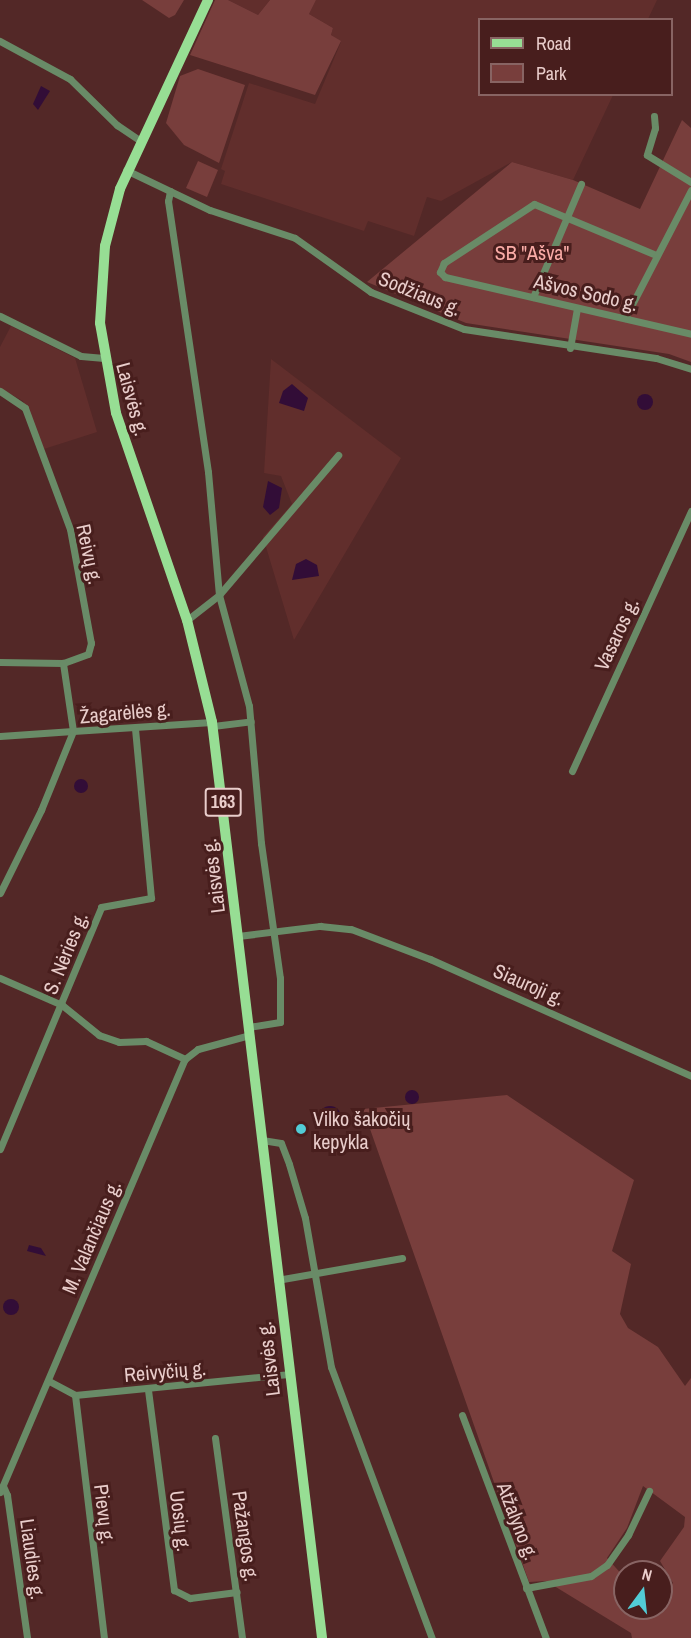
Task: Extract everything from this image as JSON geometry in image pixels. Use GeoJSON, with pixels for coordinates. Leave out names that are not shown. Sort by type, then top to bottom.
{"type":"FeatureCollection","features":[{"type":"Feature","properties":{"kind":"main road","name":"Laisvės g."},"geometry":{"type":"LineString","coordinates":[[208,0],[126,170],[113,210],[103,263],[100,323],[104,358],[125,442],[187,620],[213,724],[288,1374],[322,1638]]}},
{"type":"Feature","properties":{"kind":"street"},"geometry":{"type":"LineString","coordinates":[[0,42],[70,79],[117,125],[139,140]]}},
{"type":"Feature","properties":{"kind":"street"},"geometry":{"type":"LineString","coordinates":[[654,116],[655,128],[646,155],[691,182]]}},
{"type":"Feature","properties":{"kind":"street","name":"Sodžiaus g."},"geometry":{"type":"LineString","coordinates":[[126,170],[210,210],[295,238],[371,292],[464,329],[570,348],[656,358],[691,369]]}},
{"type":"Feature","properties":{"kind":"street"},"geometry":{"type":"LineString","coordinates":[[533,297],[581,184]]}},
{"type":"Feature","properties":{"kind":"street"},"geometry":{"type":"LineString","coordinates":[[625,318],[691,190]]}},
{"type":"Feature","properties":{"kind":"street"},"geometry":{"type":"LineString","coordinates":[[0,978],[62,1005],[99,1035],[119,1042],[146,1041],[185,1059],[198,1049],[277,1024],[282,1019],[251,721],[240,663],[219,595],[208,472],[168,201],[170,191]]}},
{"type":"Feature","properties":{"kind":"street","name":"Ašvos Sodo g."},"geometry":{"type":"LineString","coordinates":[[566,217],[541,206],[528,206],[444,263],[440,272],[446,277],[577,309],[691,333]]}},
{"type":"Feature","properties":{"kind":"street"},"geometry":{"type":"LineString","coordinates":[[566,217],[656,255]]}},
{"type":"Feature","properties":{"kind":"street"},"geometry":{"type":"LineString","coordinates":[[570,348],[577,309]]}},
{"type":"Feature","properties":{"kind":"street"},"geometry":{"type":"LineString","coordinates":[[0,316],[81,356],[104,358]]}},
{"type":"Feature","properties":{"kind":"street","name":"Reivų g."},"geometry":{"type":"LineString","coordinates":[[0,391],[25,408],[70,529],[91,649],[85,656],[63,663],[0,662]]}},
{"type":"Feature","properties":{"kind":"street"},"geometry":{"type":"LineString","coordinates":[[187,620],[219,595],[338,455]]}},
{"type":"Feature","properties":{"kind":"street","name":"Vasaros g."},"geometry":{"type":"LineString","coordinates":[[572,771],[691,511]]}},
{"type":"Feature","properties":{"kind":"street"},"geometry":{"type":"LineString","coordinates":[[0,735],[73,731],[63,663]]}},
{"type":"Feature","properties":{"kind":"street","name":"Žagarėlės g."},"geometry":{"type":"LineString","coordinates":[[0,892],[41,810],[73,731],[251,721]]}},
{"type":"Feature","properties":{"kind":"street","name":"S. Nėries g."},"geometry":{"type":"LineString","coordinates":[[0,1149],[101,907],[151,898],[135,728]]}},
{"type":"Feature","properties":{"kind":"street","name":"Siauroji g."},"geometry":{"type":"LineString","coordinates":[[238,936],[320,926],[351,929],[441,964],[691,1076]]}},
{"type":"Feature","properties":{"kind":"street","name":"M. Valančiaus g."},"geometry":{"type":"LineString","coordinates":[[1,1489],[49,1382],[185,1059]]}},
{"type":"Feature","properties":{"kind":"street"},"geometry":{"type":"LineString","coordinates":[[262,1140],[275,1140],[284,1149],[305,1218],[327,1352],[341,1399],[432,1638]]}},
{"type":"Feature","properties":{"kind":"street"},"geometry":{"type":"LineString","coordinates":[[277,1280],[402,1258]]}},
{"type":"Feature","properties":{"kind":"street","name":"Reivyčių g."},"geometry":{"type":"LineString","coordinates":[[75,1395],[148,1390],[288,1374]]}},
{"type":"Feature","properties":{"kind":"street"},"geometry":{"type":"LineString","coordinates":[[49,1382],[75,1395]]}},
{"type":"Feature","properties":{"kind":"street","name":"Uosių g."},"geometry":{"type":"LineString","coordinates":[[148,1390],[174,1590],[190,1598],[237,1592]]}},
{"type":"Feature","properties":{"kind":"street","name":"Pievų g."},"geometry":{"type":"LineString","coordinates":[[75,1395],[104,1638]]}},
{"type":"Feature","properties":{"kind":"street","name":"Atžalyno g."},"geometry":{"type":"LineString","coordinates":[[462,1415],[546,1638]]}},
{"type":"Feature","properties":{"kind":"street","name":"Pažangos g."},"geometry":{"type":"LineString","coordinates":[[215,1438],[242,1638]]}},
{"type":"Feature","properties":{"kind":"street","name":"Liaudies g."},"geometry":{"type":"LineString","coordinates":[[1,1489],[8,1495],[27,1638]]}},
{"type":"Feature","properties":{"kind":"street"},"geometry":{"type":"LineString","coordinates":[[526,1588],[591,1576],[607,1565],[628,1535],[649,1491]]}},
{"type":"Feature","properties":{"kind":"shaded area"},"geometry":{"type":"Polygon","coordinates":[[[228,0],[270,0],[258,15],[228,0]]]}},
{"type":"Feature","properties":{"kind":"shaded area"},"geometry":{"type":"Polygon","coordinates":[[[316,0],[657,0],[648,18],[478,18],[478,96],[613,96],[573,180],[512,162],[441,201],[427,197],[414,236],[368,221],[364,231],[221,184],[225,171],[221,169],[249,83],[315,104],[341,42],[331,35],[333,28],[309,14],[316,0]]]}},
{"type":"Feature","properties":{"kind":"shaded area"},"geometry":{"type":"Polygon","coordinates":[[[41,86],[50,91],[38,110],[33,104],[41,86]]]}},
{"type":"Feature","properties":{"kind":"shaded area"},"geometry":{"type":"Polygon","coordinates":[[[11,326],[75,358],[97,432],[44,449],[23,401],[0,388],[0,347],[11,326]]]}},
{"type":"Feature","properties":{"kind":"shaded area"},"geometry":{"type":"Polygon","coordinates":[[[271,359],[401,458],[294,640],[263,537],[292,504],[281,476],[264,473],[271,359]]]}},
{"type":"Feature","properties":{"kind":"shaded area"},"geometry":{"type":"Polygon","coordinates":[[[292,384],[308,398],[304,411],[279,403],[283,391],[292,384]]]}},
{"type":"Feature","properties":{"kind":"shaded area"},"geometry":{"type":"Polygon","coordinates":[[[645,394],[653,402],[645,410],[637,402],[645,394]]]}},
{"type":"Feature","properties":{"kind":"shaded area"},"geometry":{"type":"Polygon","coordinates":[[[268,481],[282,488],[279,508],[270,515],[263,507],[268,481]]]}},
{"type":"Feature","properties":{"kind":"shaded area"},"geometry":{"type":"Polygon","coordinates":[[[306,559],[317,565],[319,576],[292,580],[296,564],[306,559]]]}},
{"type":"Feature","properties":{"kind":"shaded area"},"geometry":{"type":"Polygon","coordinates":[[[78,779],[84,779],[88,786],[84,793],[78,793],[74,789],[74,783],[78,779]]]}},
{"type":"Feature","properties":{"kind":"shaded area"},"geometry":{"type":"Polygon","coordinates":[[[412,1090],[417,1092],[419,1097],[417,1102],[412,1104],[407,1102],[405,1097],[407,1092],[412,1090]]]}},
{"type":"Feature","properties":{"kind":"shaded area"},"geometry":{"type":"Polygon","coordinates":[[[330,1106],[338,1109],[341,1117],[338,1125],[330,1128],[322,1125],[319,1117],[322,1109],[330,1106]]]}},
{"type":"Feature","properties":{"kind":"shaded area"},"geometry":{"type":"Polygon","coordinates":[[[29,1245],[41,1248],[46,1256],[27,1251],[29,1245]]]}},
{"type":"Feature","properties":{"kind":"shaded area"},"geometry":{"type":"Polygon","coordinates":[[[11,1299],[19,1307],[11,1315],[3,1307],[11,1299]]]}},
{"type":"Feature","properties":{"kind":"green space"},"geometry":{"type":"Polygon","coordinates":[[[142,0],[184,0],[175,15],[169,18],[142,0]]]}},
{"type":"Feature","properties":{"kind":"green space"},"geometry":{"type":"Polygon","coordinates":[[[215,0],[228,0],[258,15],[270,0],[316,0],[309,14],[333,28],[331,35],[341,41],[315,95],[190,55],[215,0]]]}},
{"type":"Feature","properties":{"kind":"green space"},"geometry":{"type":"Polygon","coordinates":[[[198,69],[245,85],[219,163],[184,145],[166,123],[180,76],[198,69]]]}},
{"type":"Feature","properties":{"kind":"green space","name":"SB \"Ašva\""},"geometry":{"type":"Polygon","coordinates":[[[682,120],[691,128],[691,362],[669,354],[466,323],[367,282],[512,162],[573,180],[640,209],[682,120]]]}},
{"type":"Feature","properties":{"kind":"green space"},"geometry":{"type":"Polygon","coordinates":[[[198,161],[218,170],[207,197],[186,188],[198,161]]]}},
{"type":"Feature","properties":{"kind":"green space"},"geometry":{"type":"Polygon","coordinates":[[[507,1095],[634,1180],[612,1251],[631,1264],[620,1314],[628,1328],[658,1347],[685,1386],[691,1378],[691,1638],[632,1638],[631,1633],[546,1581],[529,1582],[363,1109],[507,1095]],[[643,1486],[627,1528],[607,1558],[613,1565],[613,1620],[673,1620],[673,1560],[661,1560],[684,1527],[685,1517],[643,1486]]]}},
{"type":"Feature","properties":{"kind":"place","name":"Vilko šakočių kepykla"},"geometry":{"type":"Point","coordinates":[301,1129]}}]}
